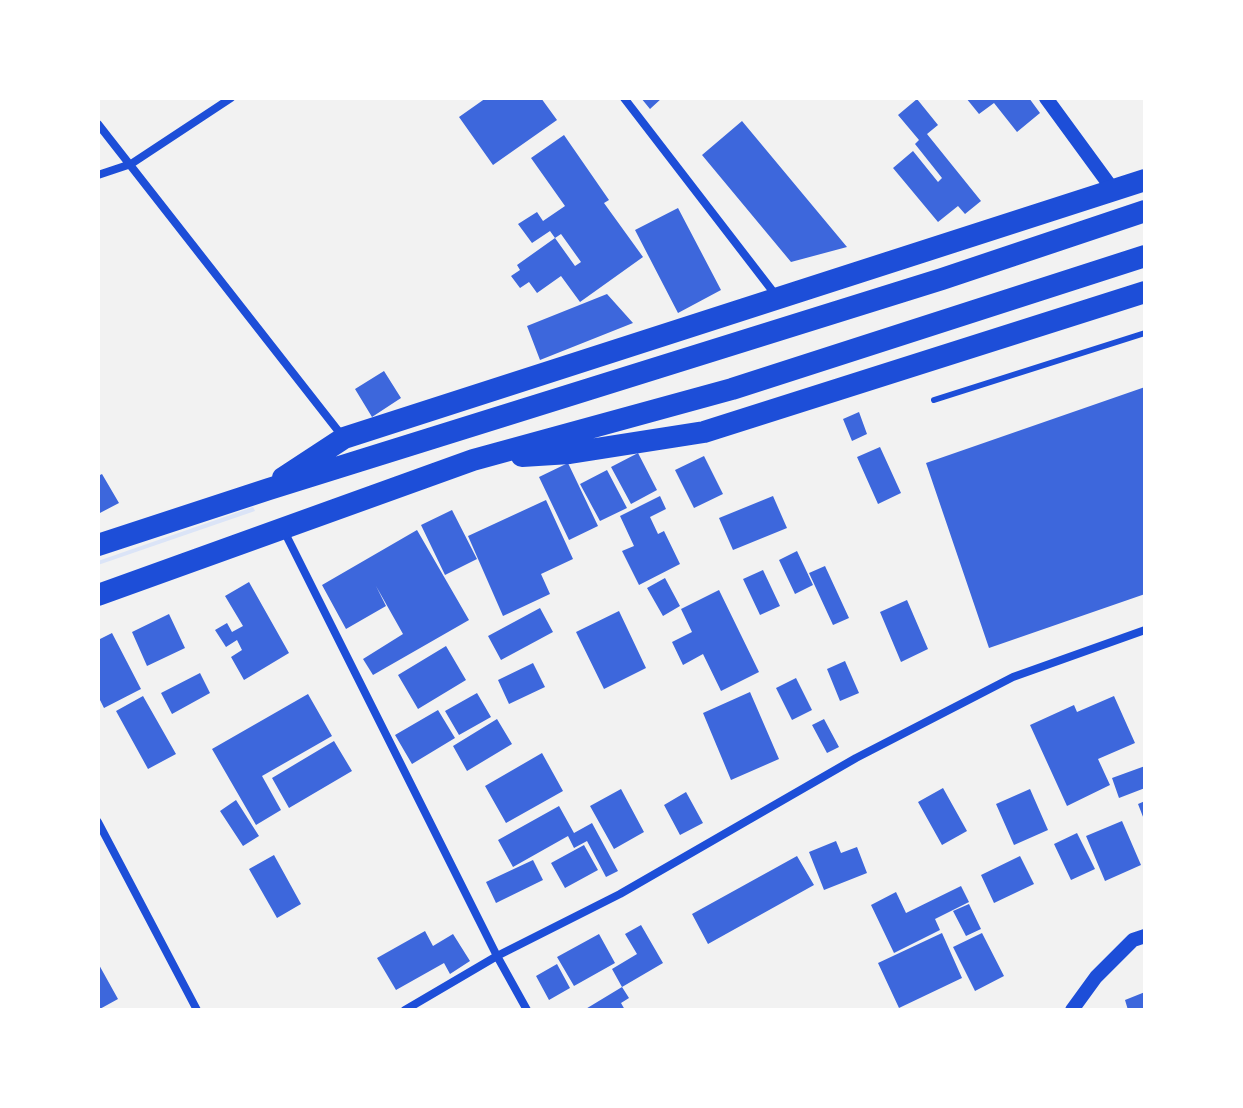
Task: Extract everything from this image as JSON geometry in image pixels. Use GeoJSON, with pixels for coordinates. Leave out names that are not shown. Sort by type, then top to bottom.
{"type":"FeatureCollection","features":[{"type":"Feature","properties":{"kind":"highway"},"geometry":{"type":"LineString","coordinates":[[269,489],[344,438],[1145,180]]}},
{"type":"Feature","properties":{"kind":"highway"},"geometry":{"type":"LineString","coordinates":[[98,545],[927,284],[1145,211]]}},
{"type":"Feature","properties":{"kind":"highway"},"geometry":{"type":"LineString","coordinates":[[98,595],[473,460],[732,389],[1145,256]]}},
{"type":"Feature","properties":{"kind":"highway"},"geometry":{"type":"LineString","coordinates":[[473,460],[570,453],[704,432],[1145,292]]}},
{"type":"Feature","properties":{"kind":"street"},"geometry":{"type":"LineString","coordinates":[[98,175],[131,164],[231,98]]}},
{"type":"Feature","properties":{"kind":"street"},"geometry":{"type":"LineString","coordinates":[[624,98],[778,298]]}},
{"type":"Feature","properties":{"kind":"street"},"geometry":{"type":"LineString","coordinates":[[1046,98],[1114,191]]}},
{"type":"Feature","properties":{"kind":"street"},"geometry":{"type":"LineString","coordinates":[[98,124],[344,438]]}},
{"type":"Feature","properties":{"kind":"street"},"geometry":{"type":"LineString","coordinates":[[282,528],[527,1010]]}},
{"type":"Feature","properties":{"kind":"street"},"geometry":{"type":"LineString","coordinates":[[405,1010],[497,956],[620,894],[856,758],[1013,677],[1145,630]]}},
{"type":"Feature","properties":{"kind":"street"},"geometry":{"type":"LineString","coordinates":[[98,822],[197,1010]]}},
{"type":"Feature","properties":{"kind":"street"},"geometry":{"type":"LineString","coordinates":[[98,846],[109,841]]}},
{"type":"Feature","properties":{"kind":"street"},"geometry":{"type":"LineString","coordinates":[[1072,1010],[1105,967],[1133,940],[1145,936]]}},
{"type":"Feature","properties":{"kind":"lane"},"geometry":{"type":"LineString","coordinates":[[934,400],[1145,333]]}},
{"type":"Feature","properties":{"kind":"shaded area"},"geometry":{"type":"Polygon","coordinates":[[[253,507],[255,511],[98,565],[98,561],[253,507]]]}},
{"type":"Feature","properties":{"kind":"building"},"geometry":{"type":"Polygon","coordinates":[[[486,98],[541,98],[557,120],[493,165],[459,117],[486,98]]]}},
{"type":"Feature","properties":{"kind":"building"},"geometry":{"type":"Polygon","coordinates":[[[641,98],[662,98],[650,109],[641,98]]]}},
{"type":"Feature","properties":{"kind":"building"},"geometry":{"type":"Polygon","coordinates":[[[966,98],[1029,98],[1040,113],[1017,132],[994,103],[979,114],[966,98]]]}},
{"type":"Feature","properties":{"kind":"building"},"geometry":{"type":"Polygon","coordinates":[[[917,99],[938,125],[927,134],[981,201],[965,214],[958,206],[938,222],[893,168],[913,151],[938,182],[942,178],[915,144],[919,140],[898,115],[917,99]]]}},
{"type":"Feature","properties":{"kind":"building"},"geometry":{"type":"Polygon","coordinates":[[[742,121],[847,247],[791,262],[702,155],[742,121]]]}},
{"type":"Feature","properties":{"kind":"building"},"geometry":{"type":"Polygon","coordinates":[[[564,135],[609,200],[604,203],[643,257],[580,302],[561,276],[537,293],[529,282],[520,288],[511,276],[520,270],[517,265],[555,238],[550,231],[532,243],[518,224],[537,212],[543,221],[565,206],[531,158],[564,135]],[[561,234],[555,238],[575,266],[581,262],[561,234]]]}},
{"type":"Feature","properties":{"kind":"building"},"geometry":{"type":"Polygon","coordinates":[[[678,208],[721,290],[678,313],[635,230],[678,208]]]}},
{"type":"Feature","properties":{"kind":"building"},"geometry":{"type":"Polygon","coordinates":[[[607,294],[633,323],[540,360],[527,326],[607,294]]]}},
{"type":"Feature","properties":{"kind":"building"},"geometry":{"type":"Polygon","coordinates":[[[384,371],[401,398],[372,417],[355,389],[384,371]]]}},
{"type":"Feature","properties":{"kind":"building"},"geometry":{"type":"Polygon","coordinates":[[[1145,387],[1145,594],[989,648],[926,463],[1145,387]]]}},
{"type":"Feature","properties":{"kind":"building"},"geometry":{"type":"Polygon","coordinates":[[[859,412],[867,434],[852,441],[843,419],[859,412]]]}},
{"type":"Feature","properties":{"kind":"building"},"geometry":{"type":"Polygon","coordinates":[[[880,447],[901,493],[878,504],[857,457],[880,447]]]}},
{"type":"Feature","properties":{"kind":"building"},"geometry":{"type":"Polygon","coordinates":[[[638,453],[657,490],[631,504],[611,467],[638,453]]]}},
{"type":"Feature","properties":{"kind":"building"},"geometry":{"type":"Polygon","coordinates":[[[704,456],[723,494],[694,508],[675,470],[704,456]]]}},
{"type":"Feature","properties":{"kind":"building"},"geometry":{"type":"Polygon","coordinates":[[[568,463],[598,526],[569,540],[539,477],[568,463]]]}},
{"type":"Feature","properties":{"kind":"building"},"geometry":{"type":"Polygon","coordinates":[[[607,470],[627,508],[600,521],[580,484],[607,470]]]}},
{"type":"Feature","properties":{"kind":"building"},"geometry":{"type":"Polygon","coordinates":[[[102,474],[119,503],[98,514],[98,476],[102,474]]]}},
{"type":"Feature","properties":{"kind":"building"},"geometry":{"type":"Polygon","coordinates":[[[660,496],[666,509],[650,517],[658,534],[664,531],[680,564],[639,585],[622,551],[634,546],[620,516],[660,496]]]}},
{"type":"Feature","properties":{"kind":"building"},"geometry":{"type":"Polygon","coordinates":[[[773,496],[787,528],[733,550],[719,518],[773,496]]]}},
{"type":"Feature","properties":{"kind":"building"},"geometry":{"type":"Polygon","coordinates":[[[546,500],[573,559],[541,574],[550,594],[503,616],[468,536],[546,500]]]}},
{"type":"Feature","properties":{"kind":"building"},"geometry":{"type":"Polygon","coordinates":[[[452,510],[477,559],[445,575],[421,525],[452,510]]]}},
{"type":"Feature","properties":{"kind":"building"},"geometry":{"type":"Polygon","coordinates":[[[417,530],[469,620],[373,675],[363,659],[403,634],[376,586],[386,606],[346,629],[322,585],[417,530]]]}},
{"type":"Feature","properties":{"kind":"building"},"geometry":{"type":"Polygon","coordinates":[[[797,551],[813,585],[795,594],[779,560],[797,551]]]}},
{"type":"Feature","properties":{"kind":"building"},"geometry":{"type":"Polygon","coordinates":[[[825,566],[849,618],[833,625],[809,573],[825,566]]]}},
{"type":"Feature","properties":{"kind":"building"},"geometry":{"type":"Polygon","coordinates":[[[763,570],[780,606],[760,615],[743,579],[763,570]]]}},
{"type":"Feature","properties":{"kind":"building"},"geometry":{"type":"Polygon","coordinates":[[[665,578],[680,606],[663,616],[647,588],[665,578]]]}},
{"type":"Feature","properties":{"kind":"building"},"geometry":{"type":"Polygon","coordinates":[[[249,582],[289,653],[244,680],[231,657],[242,650],[237,640],[226,647],[215,630],[227,623],[232,632],[243,626],[225,596],[249,582]]]}},
{"type":"Feature","properties":{"kind":"building"},"geometry":{"type":"Polygon","coordinates":[[[719,590],[759,672],[721,691],[703,654],[683,665],[672,642],[692,632],[681,609],[719,590]]]}},
{"type":"Feature","properties":{"kind":"building"},"geometry":{"type":"Polygon","coordinates":[[[907,600],[928,649],[901,662],[880,612],[907,600]]]}},
{"type":"Feature","properties":{"kind":"building"},"geometry":{"type":"Polygon","coordinates":[[[540,608],[553,632],[501,660],[488,636],[540,608]]]}},
{"type":"Feature","properties":{"kind":"building"},"geometry":{"type":"Polygon","coordinates":[[[619,611],[646,668],[604,689],[576,632],[619,611]]]}},
{"type":"Feature","properties":{"kind":"building"},"geometry":{"type":"Polygon","coordinates":[[[169,614],[185,648],[147,666],[132,632],[169,614]]]}},
{"type":"Feature","properties":{"kind":"building"},"geometry":{"type":"Polygon","coordinates":[[[112,633],[141,689],[104,708],[98,696],[98,640],[112,633]]]}},
{"type":"Feature","properties":{"kind":"building"},"geometry":{"type":"Polygon","coordinates":[[[446,646],[466,680],[418,709],[398,675],[446,646]]]}},
{"type":"Feature","properties":{"kind":"building"},"geometry":{"type":"Polygon","coordinates":[[[845,661],[859,693],[840,701],[827,669],[845,661]]]}},
{"type":"Feature","properties":{"kind":"building"},"geometry":{"type":"Polygon","coordinates":[[[533,663],[545,687],[509,704],[498,680],[533,663]]]}},
{"type":"Feature","properties":{"kind":"building"},"geometry":{"type":"Polygon","coordinates":[[[200,673],[210,693],[172,714],[161,693],[200,673]]]}},
{"type":"Feature","properties":{"kind":"building"},"geometry":{"type":"Polygon","coordinates":[[[796,678],[812,710],[792,720],[776,688],[796,678]]]}},
{"type":"Feature","properties":{"kind":"building"},"geometry":{"type":"Polygon","coordinates":[[[750,692],[779,759],[731,780],[703,713],[750,692]]]}},
{"type":"Feature","properties":{"kind":"building"},"geometry":{"type":"Polygon","coordinates":[[[477,693],[491,717],[459,735],[445,711],[477,693]]]}},
{"type":"Feature","properties":{"kind":"building"},"geometry":{"type":"Polygon","coordinates":[[[308,694],[332,736],[262,776],[281,810],[256,825],[212,749],[308,694]]]}},
{"type":"Feature","properties":{"kind":"building"},"geometry":{"type":"Polygon","coordinates":[[[143,696],[176,754],[148,769],[116,711],[143,696]]]}},
{"type":"Feature","properties":{"kind":"building"},"geometry":{"type":"Polygon","coordinates":[[[1114,696],[1135,743],[1098,759],[1110,785],[1067,806],[1030,725],[1074,705],[1077,712],[1114,696]]]}},
{"type":"Feature","properties":{"kind":"building"},"geometry":{"type":"Polygon","coordinates":[[[438,710],[455,738],[412,764],[395,735],[438,710]]]}},
{"type":"Feature","properties":{"kind":"building"},"geometry":{"type":"Polygon","coordinates":[[[497,719],[512,744],[467,771],[453,746],[497,719]]]}},
{"type":"Feature","properties":{"kind":"building"},"geometry":{"type":"Polygon","coordinates":[[[824,719],[839,747],[827,753],[812,725],[824,719]]]}},
{"type":"Feature","properties":{"kind":"building"},"geometry":{"type":"Polygon","coordinates":[[[334,741],[352,771],[289,808],[272,778],[334,741]]]}},
{"type":"Feature","properties":{"kind":"building"},"geometry":{"type":"Polygon","coordinates":[[[542,753],[563,791],[506,823],[485,786],[542,753]]]}},
{"type":"Feature","properties":{"kind":"building"},"geometry":{"type":"Polygon","coordinates":[[[1145,766],[1145,788],[1119,798],[1112,778],[1145,766]]]}},
{"type":"Feature","properties":{"kind":"building"},"geometry":{"type":"Polygon","coordinates":[[[943,788],[967,831],[942,845],[918,802],[943,788]]]}},
{"type":"Feature","properties":{"kind":"building"},"geometry":{"type":"Polygon","coordinates":[[[621,789],[644,832],[614,849],[590,806],[621,789]]]}},
{"type":"Feature","properties":{"kind":"building"},"geometry":{"type":"Polygon","coordinates":[[[1030,789],[1048,830],[1014,845],[996,804],[1030,789]]]}},
{"type":"Feature","properties":{"kind":"building"},"geometry":{"type":"Polygon","coordinates":[[[686,792],[703,823],[680,835],[664,805],[686,792]]]}},
{"type":"Feature","properties":{"kind":"building"},"geometry":{"type":"Polygon","coordinates":[[[236,800],[259,836],[243,846],[220,811],[236,800]]]}},
{"type":"Feature","properties":{"kind":"building"},"geometry":{"type":"Polygon","coordinates":[[[1145,801],[1145,822],[1138,804],[1145,801]]]}},
{"type":"Feature","properties":{"kind":"building"},"geometry":{"type":"Polygon","coordinates":[[[559,806],[574,833],[592,823],[618,871],[606,877],[587,841],[574,848],[568,836],[513,867],[498,840],[559,806]]]}},
{"type":"Feature","properties":{"kind":"building"},"geometry":{"type":"Polygon","coordinates":[[[1122,821],[1141,865],[1105,881],[1086,836],[1122,821]]]}},
{"type":"Feature","properties":{"kind":"building"},"geometry":{"type":"Polygon","coordinates":[[[1077,833],[1095,869],[1071,880],[1054,844],[1077,833]]]}},
{"type":"Feature","properties":{"kind":"building"},"geometry":{"type":"Polygon","coordinates":[[[836,841],[841,853],[857,847],[867,873],[824,890],[809,852],[836,841]]]}},
{"type":"Feature","properties":{"kind":"building"},"geometry":{"type":"Polygon","coordinates":[[[584,845],[598,870],[565,888],[551,863],[584,845]]]}},
{"type":"Feature","properties":{"kind":"building"},"geometry":{"type":"Polygon","coordinates":[[[274,855],[301,904],[277,918],[249,869],[274,855]]]}},
{"type":"Feature","properties":{"kind":"building"},"geometry":{"type":"Polygon","coordinates":[[[797,856],[814,885],[708,944],[692,914],[797,856]]]}},
{"type":"Feature","properties":{"kind":"building"},"geometry":{"type":"Polygon","coordinates":[[[1020,856],[1034,884],[994,903],[981,875],[1020,856]]]}},
{"type":"Feature","properties":{"kind":"building"},"geometry":{"type":"Polygon","coordinates":[[[533,860],[543,880],[496,903],[486,882],[533,860]]]}},
{"type":"Feature","properties":{"kind":"building"},"geometry":{"type":"Polygon","coordinates":[[[961,886],[969,902],[935,919],[940,930],[894,953],[871,905],[896,892],[906,913],[961,886]]]}},
{"type":"Feature","properties":{"kind":"building"},"geometry":{"type":"Polygon","coordinates":[[[969,904],[981,929],[966,936],[953,911],[969,904]]]}},
{"type":"Feature","properties":{"kind":"building"},"geometry":{"type":"Polygon","coordinates":[[[641,925],[663,963],[622,987],[612,969],[637,954],[625,934],[641,925]]]}},
{"type":"Feature","properties":{"kind":"building"},"geometry":{"type":"Polygon","coordinates":[[[425,931],[433,946],[453,934],[470,961],[450,974],[444,963],[396,990],[377,958],[425,931]]]}},
{"type":"Feature","properties":{"kind":"building"},"geometry":{"type":"Polygon","coordinates":[[[942,933],[962,978],[899,1008],[878,963],[942,933]]]}},
{"type":"Feature","properties":{"kind":"building"},"geometry":{"type":"Polygon","coordinates":[[[982,933],[1004,976],[975,991],[953,947],[982,933]]]}},
{"type":"Feature","properties":{"kind":"building"},"geometry":{"type":"Polygon","coordinates":[[[599,934],[615,963],[574,986],[557,957],[599,934]]]}},
{"type":"Feature","properties":{"kind":"building"},"geometry":{"type":"Polygon","coordinates":[[[98,963],[118,999],[98,1010],[98,963]]]}},
{"type":"Feature","properties":{"kind":"building"},"geometry":{"type":"Polygon","coordinates":[[[557,964],[570,988],[549,1000],[536,976],[557,964]]]}},
{"type":"Feature","properties":{"kind":"building"},"geometry":{"type":"Polygon","coordinates":[[[622,987],[629,998],[621,1003],[625,1010],[584,1010],[622,987]]]}},
{"type":"Feature","properties":{"kind":"building"},"geometry":{"type":"Polygon","coordinates":[[[1145,992],[1145,1010],[1128,1010],[1125,1000],[1145,992]]]}}]}
